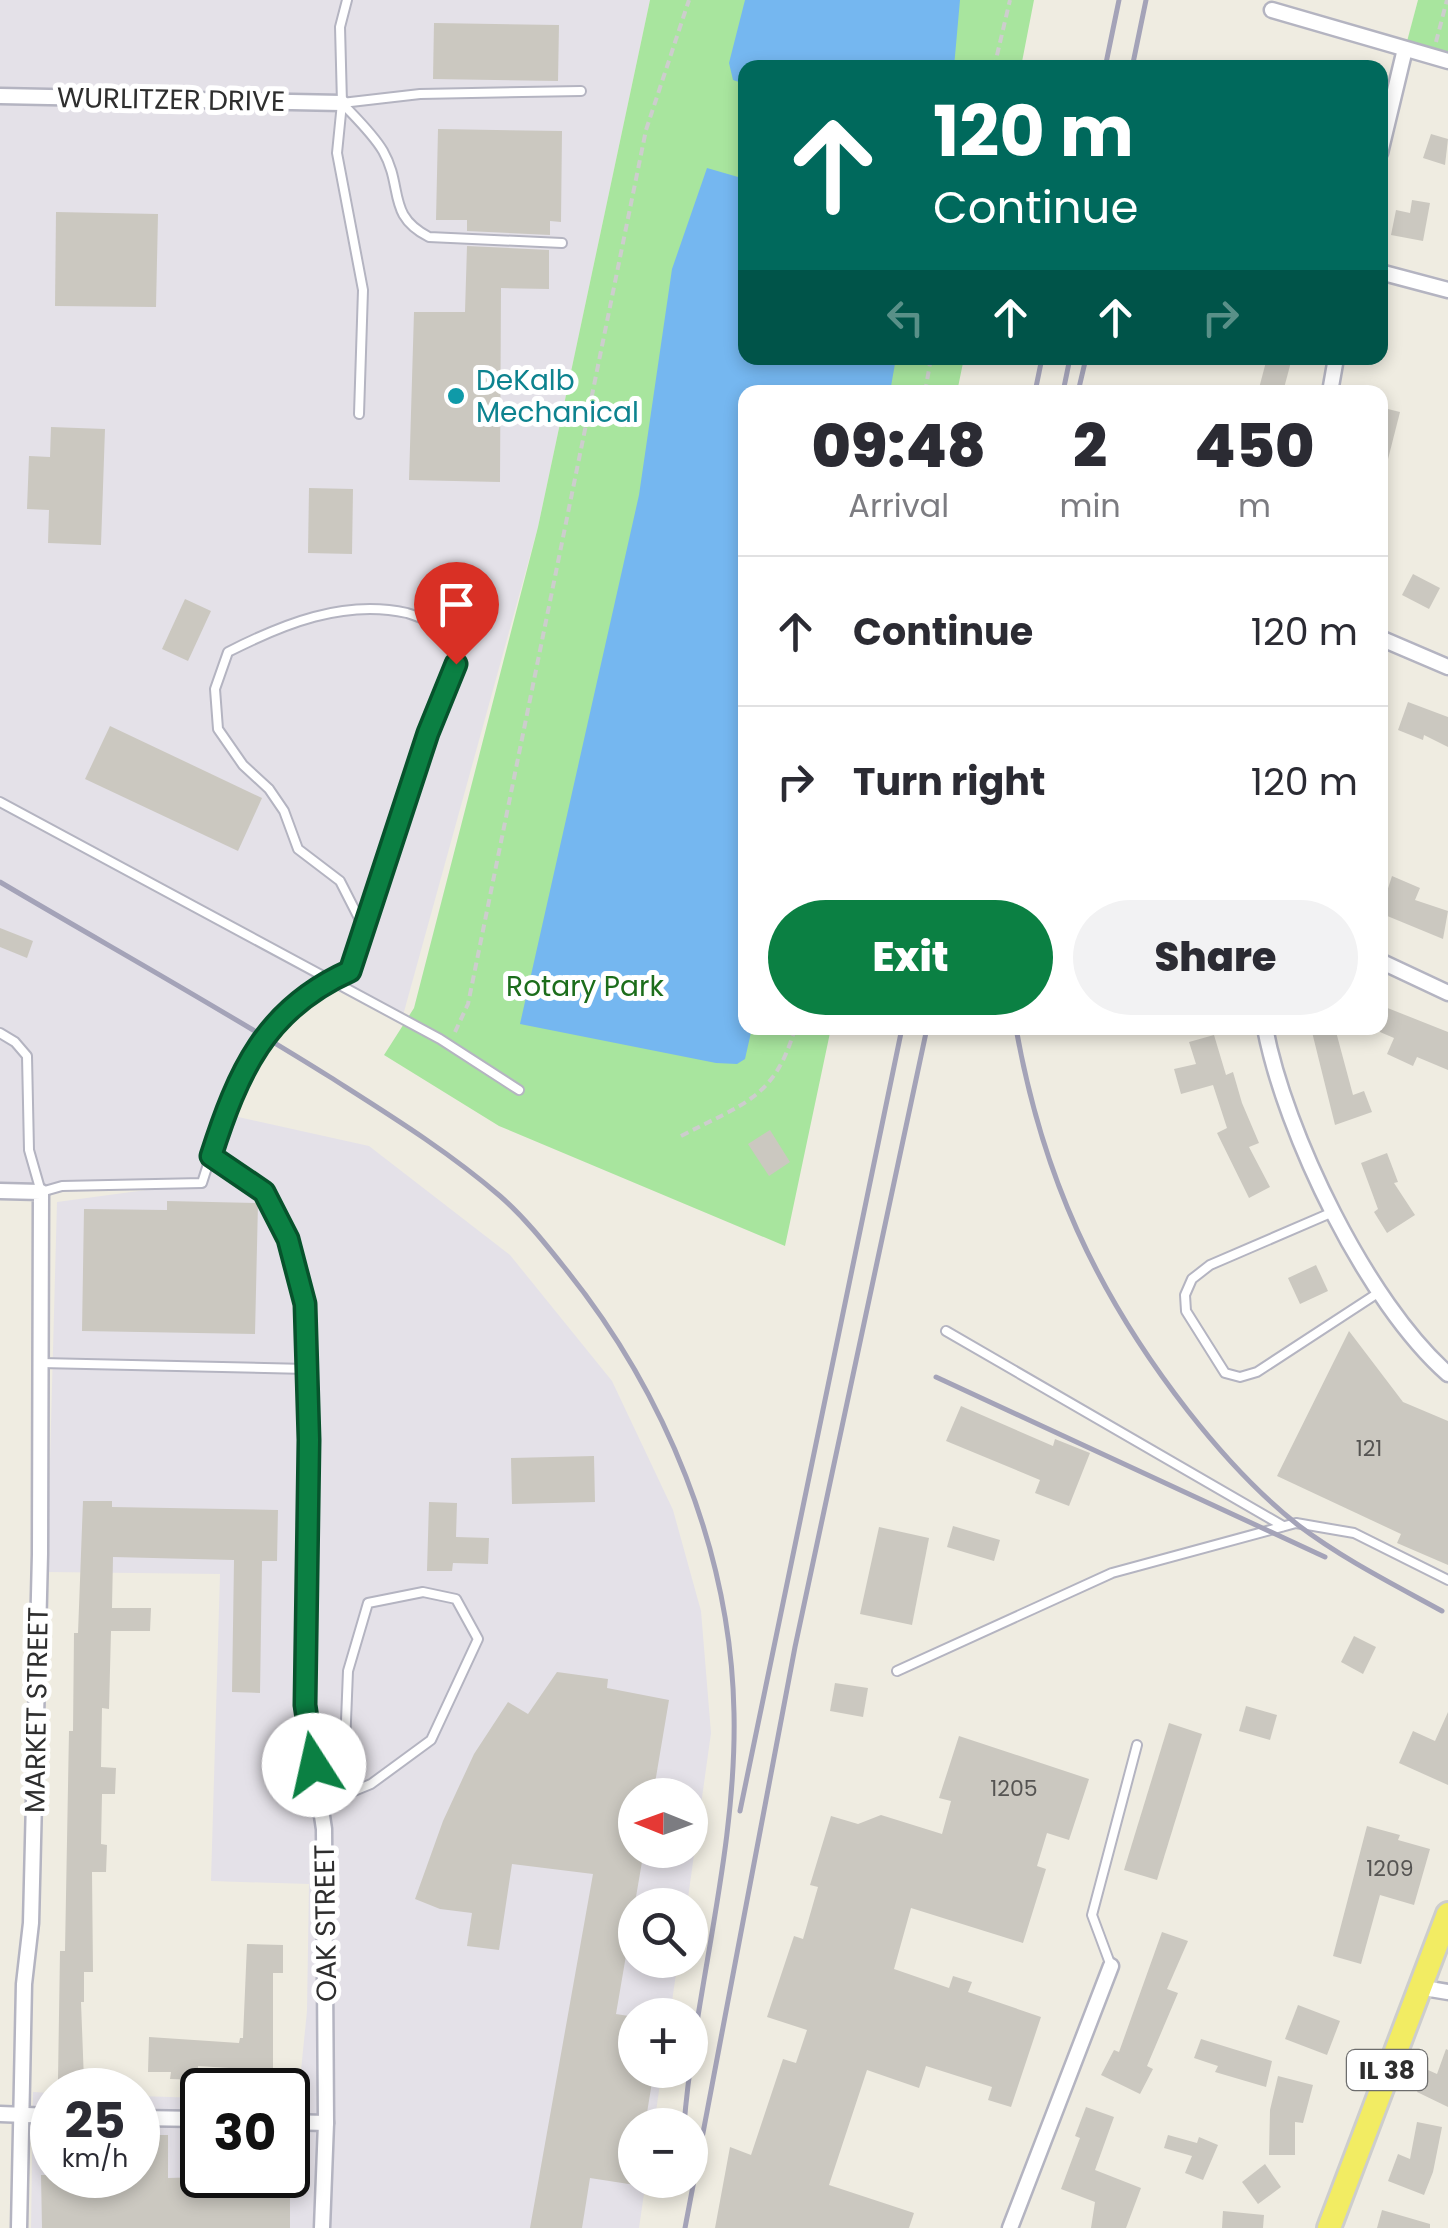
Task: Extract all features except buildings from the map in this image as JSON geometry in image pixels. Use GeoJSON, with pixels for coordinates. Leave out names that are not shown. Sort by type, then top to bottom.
{"type":"FeatureCollection","features":[{"type":"Feature","properties":{"kind":"main road","name":"IL 38"},"geometry":{"type":"LineString","coordinates":[[1329,2228],[1448,1914]]}},
{"type":"Feature","properties":{"kind":"street"},"geometry":{"type":"LineString","coordinates":[[1272,10],[1448,61]]}},
{"type":"Feature","properties":{"kind":"street"},"geometry":{"type":"LineString","coordinates":[[1388,119],[1405,49]]}},
{"type":"Feature","properties":{"kind":"street","name":"WURLITZER DRIVE"},"geometry":{"type":"LineString","coordinates":[[0,96],[342,102]]}},
{"type":"Feature","properties":{"kind":"street"},"geometry":{"type":"LineString","coordinates":[[1388,274],[1448,290]]}},
{"type":"Feature","properties":{"kind":"street"},"geometry":{"type":"LineString","coordinates":[[1388,642],[1448,668]]}},
{"type":"Feature","properties":{"kind":"street"},"geometry":{"type":"LineString","coordinates":[[1388,966],[1448,993]]}},
{"type":"Feature","properties":{"kind":"street"},"geometry":{"type":"LineString","coordinates":[[1268,1035],[1284,1103],[1334,1212],[1399,1320],[1448,1374]]}},
{"type":"Feature","properties":{"kind":"street"},"geometry":{"type":"LineString","coordinates":[[0,1191],[41,1192]]}},
{"type":"Feature","properties":{"kind":"street","name":"MARKET STREET"},"geometry":{"type":"LineString","coordinates":[[20,2228],[24,1984],[31,1904],[41,1192]]}},
{"type":"Feature","properties":{"kind":"street","name":"OAK STREET"},"geometry":{"type":"LineString","coordinates":[[309,1440],[305,1705],[320,1805],[326,1909],[322,2228]]}},
{"type":"Feature","properties":{"kind":"street"},"geometry":{"type":"LineString","coordinates":[[1010,2228],[1111,1966]]}},
{"type":"Feature","properties":{"kind":"street"},"geometry":{"type":"LineString","coordinates":[[1418,1987],[1448,1992]]}},
{"type":"Feature","properties":{"kind":"street"},"geometry":{"type":"LineString","coordinates":[[0,2114],[30,2115]]}},
{"type":"Feature","properties":{"kind":"street"},"geometry":{"type":"LineString","coordinates":[[310,2122],[326,2122]]}},
{"type":"Feature","properties":{"kind":"lane"},"geometry":{"type":"LineString","coordinates":[[347,0],[340,27],[342,102],[338,153],[363,290],[359,414]]}},
{"type":"Feature","properties":{"kind":"lane"},"geometry":{"type":"LineString","coordinates":[[342,102],[420,94],[581,92]]}},
{"type":"Feature","properties":{"kind":"lane"},"geometry":{"type":"LineString","coordinates":[[342,102],[382,149],[394,176],[400,211],[410,227],[429,237],[562,244]]}},
{"type":"Feature","properties":{"kind":"lane"},"geometry":{"type":"LineString","coordinates":[[0,1033],[28,1056],[28,1150],[41,1192],[62,1186],[202,1183],[228,1100],[264,1037],[306,993],[350,971],[428,733],[456,664],[450,630],[406,613],[349,610],[305,618],[268,631],[228,652],[216,689],[218,729],[243,765],[269,789],[284,811],[298,850],[340,882],[364,928]]}},
{"type":"Feature","properties":{"kind":"lane"},"geometry":{"type":"LineString","coordinates":[[0,802],[449,1045],[519,1090]]}},
{"type":"Feature","properties":{"kind":"lane"},"geometry":{"type":"LineString","coordinates":[[211,1156],[264,1192],[288,1239],[305,1304],[309,1440]]}},
{"type":"Feature","properties":{"kind":"lane"},"geometry":{"type":"LineString","coordinates":[[1334,1212],[1210,1265],[1192,1279],[1185,1295],[1186,1312],[1225,1373],[1240,1377],[1256,1372],[1381,1291]]}},
{"type":"Feature","properties":{"kind":"lane"},"geometry":{"type":"LineString","coordinates":[[946,1331],[1283,1526]]}},
{"type":"Feature","properties":{"kind":"lane"},"geometry":{"type":"LineString","coordinates":[[40,1363],[307,1369]]}},
{"type":"Feature","properties":{"kind":"lane"},"geometry":{"type":"LineString","coordinates":[[898,1670],[1112,1573],[1296,1523],[1354,1533],[1448,1580]]}},
{"type":"Feature","properties":{"kind":"lane"},"geometry":{"type":"LineString","coordinates":[[320,1805],[344,1796],[371,1784],[431,1740],[478,1639],[456,1600],[423,1592],[368,1603],[348,1671],[344,1796]]}},
{"type":"Feature","properties":{"kind":"lane"},"geometry":{"type":"LineString","coordinates":[[1111,1966],[1092,1915],[1137,1745]]}},
{"type":"Feature","properties":{"kind":"path"},"geometry":{"type":"LineString","coordinates":[[449,1045],[468,1004],[646,130],[689,0]]}},
{"type":"Feature","properties":{"kind":"path"},"geometry":{"type":"LineString","coordinates":[[996,60],[1010,0]]}},
{"type":"Feature","properties":{"kind":"path"},"geometry":{"type":"LineString","coordinates":[[1432,56],[1447,0]]}},
{"type":"Feature","properties":{"kind":"path"},"geometry":{"type":"LineString","coordinates":[[682,1136],[768,1087],[786,1058],[793,1035]]}},
{"type":"Feature","properties":{"kind":"shaded area"},"geometry":{"type":"Polygon","coordinates":[[[0,0],[650,0],[538,527],[402,1019],[330,980],[264,1037],[225,1114],[369,1146],[510,1255],[612,1381],[673,1510],[701,1611],[711,1733],[705,1778],[618,1778],[618,1868],[692,1868],[689,1888],[618,1888],[618,1978],[675,1978],[672,1998],[618,1998],[618,2088],[659,2088],[656,2108],[618,2108],[618,2198],[643,2198],[639,2228],[31,2228],[31,2198],[160,2198],[160,2097],[180,2097],[180,2198],[310,2198],[310,2068],[301,2068],[307,2011],[309,1884],[211,1881],[220,1574],[47,1572],[57,1202],[183,1185],[0,1191],[0,0]]]}},
{"type":"Feature","properties":{"kind":"green space","name":"Rotary Park"},"geometry":{"type":"Polygon","coordinates":[[[650,0],[1034,0],[1022,60],[738,60],[738,365],[963,365],[958,385],[738,385],[738,1035],[830,1035],[785,1246],[499,1126],[384,1055],[414,1008],[538,527],[650,0]]]}},
{"type":"Feature","properties":{"kind":"green space"},"geometry":{"type":"Polygon","coordinates":[[[1418,0],[1448,0],[1448,61],[1405,49],[1418,0]]]}},
{"type":"Feature","properties":{"kind":"water"},"geometry":{"type":"Polygon","coordinates":[[[745,0],[960,0],[955,60],[738,60],[738,82],[733,80],[729,63],[745,0]]]}},
{"type":"Feature","properties":{"kind":"water"},"geometry":{"type":"Polygon","coordinates":[[[707,168],[738,177],[738,365],[895,365],[891,385],[738,385],[738,1035],[750,1035],[745,1059],[737,1064],[520,1024],[639,495],[672,269],[707,168]]]}},
{"type":"Feature","properties":{"kind":"railway"},"geometry":{"type":"LineString","coordinates":[[1107,60],[1119,0]]}},
{"type":"Feature","properties":{"kind":"railway"},"geometry":{"type":"LineString","coordinates":[[1134,60],[1146,0]]}},
{"type":"Feature","properties":{"kind":"railway"},"geometry":{"type":"LineString","coordinates":[[1036,385],[1041,365]]}},
{"type":"Feature","properties":{"kind":"railway"},"geometry":{"type":"LineString","coordinates":[[1064,385],[1069,365]]}},
{"type":"Feature","properties":{"kind":"railway"},"geometry":{"type":"LineString","coordinates":[[1080,385],[1084,365]]}},
{"type":"Feature","properties":{"kind":"railway"},"geometry":{"type":"LineString","coordinates":[[0,882],[289,1052],[396,1119],[480,1179],[509,1204],[564,1267],[633,1367],[686,1476],[706,1534],[730,1652],[734,1713],[729,1816],[686,2108]]}},
{"type":"Feature","properties":{"kind":"railway"},"geometry":{"type":"LineString","coordinates":[[740,1811],[901,1035]]}},
{"type":"Feature","properties":{"kind":"railway"},"geometry":{"type":"LineString","coordinates":[[685,2228],[795,1647],[926,1035]]}},
{"type":"Feature","properties":{"kind":"railway"},"geometry":{"type":"LineString","coordinates":[[1017,1035],[1041,1133],[1077,1230],[1100,1277],[1155,1367],[1226,1457],[1283,1512],[1350,1560],[1442,1611]]}},
{"type":"Feature","properties":{"kind":"railway"},"geometry":{"type":"LineString","coordinates":[[936,1377],[1325,1557]]}},
{"type":"Feature","properties":{"kind":"place","name":"DeKalb Mechanical"},"geometry":{"type":"Point","coordinates":[456,396]}},
{"type":"Feature","properties":{"kind":"route"},"geometry":{"type":"LineString","coordinates":[[314,1765],[305,1705],[309,1440],[305,1304],[288,1239],[264,1192],[211,1156],[228,1100],[264,1037],[306,993],[350,971],[428,733],[456,664]]}}]}
